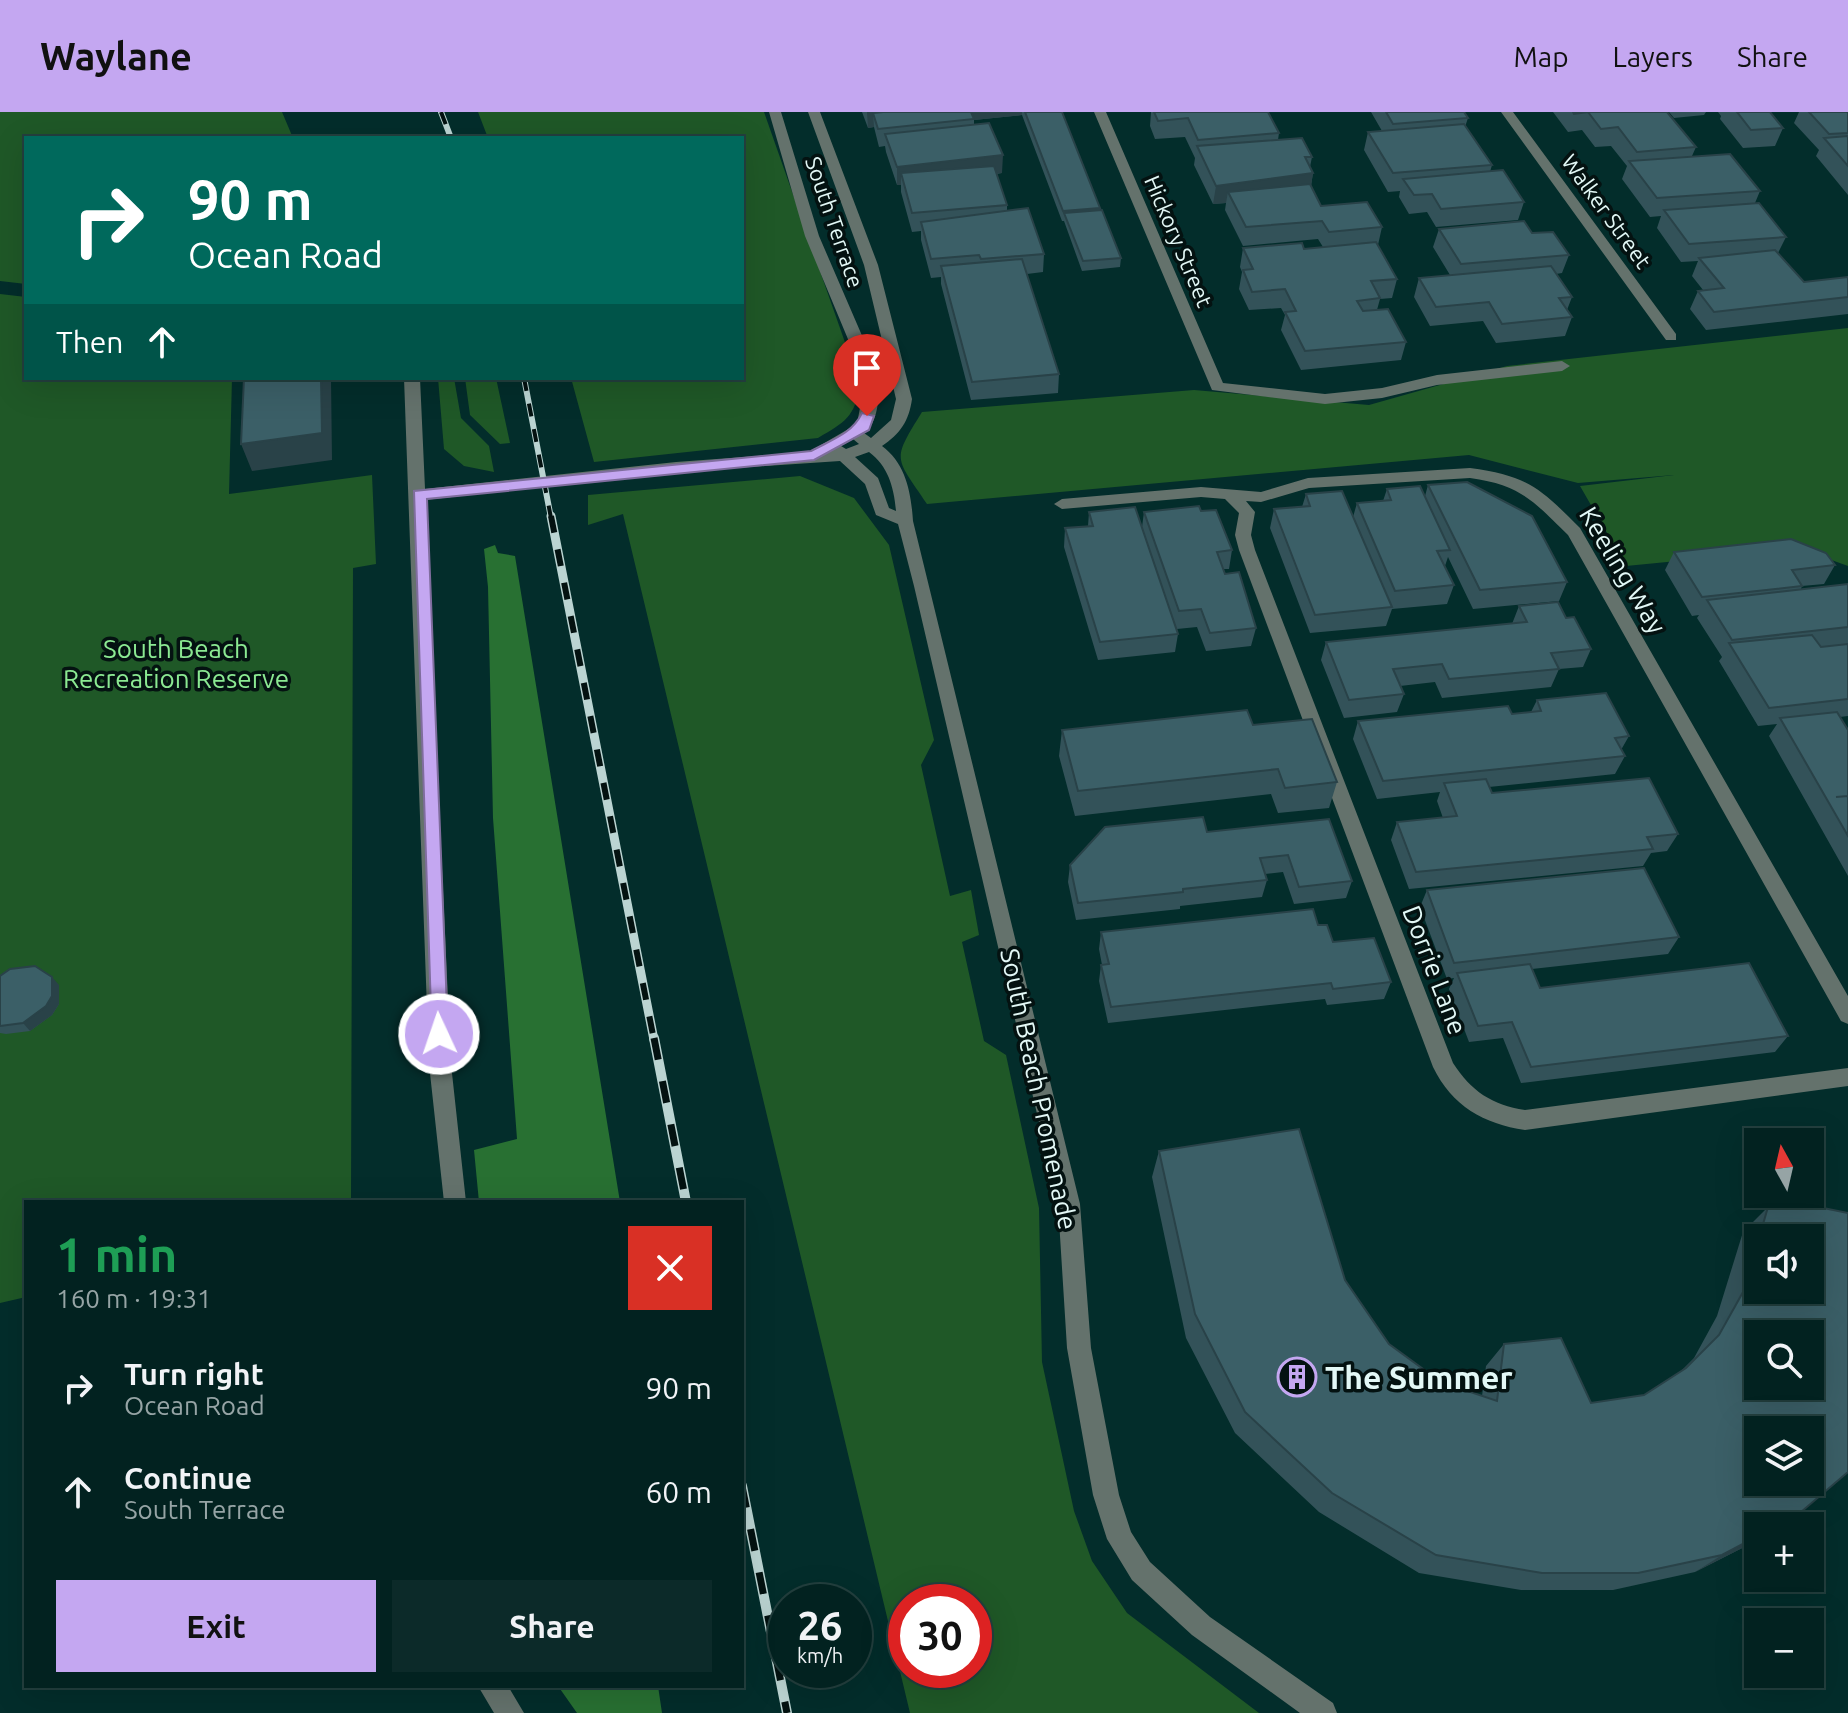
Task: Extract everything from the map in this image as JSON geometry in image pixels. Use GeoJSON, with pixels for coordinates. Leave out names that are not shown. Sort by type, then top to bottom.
{"type":"FeatureCollection","features":[{"type":"Feature","properties":{"kind":"street","name":"South Terrace"},"geometry":{"type":"LineString","coordinates":[[775,112],[812,236],[868,368],[872,386],[867,416],[864,426],[856,434]]}},
{"type":"Feature","properties":{"kind":"street","name":"South Terrace"},"geometry":{"type":"LineString","coordinates":[[814,112],[871,265],[904,399],[904,411],[895,429],[872,445],[846,455]]}},
{"type":"Feature","properties":{"kind":"street","name":"Hickory Street"},"geometry":{"type":"LineString","coordinates":[[1100,112],[1217,387],[1325,399],[1382,393],[1437,380],[1562,366]]}},
{"type":"Feature","properties":{"kind":"street","name":"Walker Street"},"geometry":{"type":"LineString","coordinates":[[1507,112],[1671,337]]}},
{"type":"Feature","properties":{"kind":"street"},"geometry":{"type":"LineString","coordinates":[[412,380],[440,1064],[455,1200]]}},
{"type":"Feature","properties":{"kind":"street"},"geometry":{"type":"LineString","coordinates":[[814,455],[856,434]]}},
{"type":"Feature","properties":{"kind":"street","name":"South Beach Promenade"},"geometry":{"type":"LineString","coordinates":[[856,434],[889,459],[903,494],[905,521],[1069,1204],[1079,1348],[1106,1495],[1120,1539],[1141,1571],[1201,1626],[1323,1713]]}},
{"type":"Feature","properties":{"kind":"street"},"geometry":{"type":"LineString","coordinates":[[832,445],[872,482],[882,511],[905,521]]}},
{"type":"Feature","properties":{"kind":"street"},"geometry":{"type":"LineString","coordinates":[[419,495],[814,455],[846,455]]}},
{"type":"Feature","properties":{"kind":"street","name":"Keeling Way"},"geometry":{"type":"LineString","coordinates":[[1062,504],[1201,492],[1261,497],[1308,483],[1444,472],[1498,477],[1519,483],[1547,502],[1574,532],[1848,1015]]}},
{"type":"Feature","properties":{"kind":"street","name":"Dorrie Lane"},"geometry":{"type":"LineString","coordinates":[[1231,496],[1247,512],[1243,535],[1247,550],[1444,1067],[1469,1099],[1486,1112],[1525,1120],[1848,1077]]}},
{"type":"Feature","properties":{"kind":"street"},"geometry":{"type":"LineString","coordinates":[[493,1688],[510,1713]]}},
{"type":"Feature","properties":{"kind":"green space"},"geometry":{"type":"Polygon","coordinates":[[[0,112],[282,112],[292,136],[24,136],[24,284],[0,281],[0,112]]]}},
{"type":"Feature","properties":{"kind":"green space"},"geometry":{"type":"Polygon","coordinates":[[[478,112],[764,112],[860,385],[852,412],[818,438],[594,462],[572,380],[744,380],[744,136],[487,136],[478,112]]]}},
{"type":"Feature","properties":{"kind":"green space","name":"South Beach Recreation Reserve"},"geometry":{"type":"Polygon","coordinates":[[[0,294],[24,297],[24,380],[232,380],[229,494],[372,475],[376,564],[353,568],[351,1200],[24,1200],[24,1297],[0,1303],[0,294]]]}},
{"type":"Feature","properties":{"kind":"green space"},"geometry":{"type":"Polygon","coordinates":[[[1848,328],[1848,566],[1801,549],[1626,566],[1580,486],[1674,475],[1578,483],[1469,455],[927,504],[908,476],[901,459],[905,441],[922,412],[1194,390],[1369,405],[1507,366],[1848,328]]]}},
{"type":"Feature","properties":{"kind":"green space"},"geometry":{"type":"Polygon","coordinates":[[[438,380],[454,380],[461,418],[489,446],[494,472],[464,466],[444,449],[438,380]]]}},
{"type":"Feature","properties":{"kind":"green space"},"geometry":{"type":"Polygon","coordinates":[[[465,380],[496,380],[510,443],[500,444],[470,415],[465,380]]]}},
{"type":"Feature","properties":{"kind":"green space"},"geometry":{"type":"Polygon","coordinates":[[[800,476],[854,498],[889,545],[934,740],[921,765],[950,896],[971,890],[979,935],[962,942],[984,1041],[1006,1055],[1039,1208],[1042,1362],[1074,1511],[1092,1561],[1127,1613],[1259,1713],[910,1713],[904,1688],[992,1688],[992,1584],[888,1584],[888,1621],[623,514],[588,525],[588,495],[800,476]]]}},
{"type":"Feature","properties":{"kind":"green space"},"geometry":{"type":"Polygon","coordinates":[[[495,545],[498,553],[515,556],[620,1200],[479,1200],[474,1150],[517,1139],[493,818],[488,587],[484,549],[495,545]]]}},
{"type":"Feature","properties":{"kind":"green space"},"geometry":{"type":"Polygon","coordinates":[[[559,1688],[658,1688],[662,1713],[577,1713],[559,1688]]]}},
{"type":"Feature","properties":{"kind":"building"},"geometry":{"type":"Polygon","coordinates":[[[971,112],[974,119],[878,129],[873,113],[971,112]]]}},
{"type":"Feature","properties":{"kind":"building"},"geometry":{"type":"Polygon","coordinates":[[[1025,112],[1062,112],[1100,208],[1063,211],[1025,112]]]}},
{"type":"Feature","properties":{"kind":"building"},"geometry":{"type":"Polygon","coordinates":[[[1154,112],[1268,112],[1279,133],[1198,140],[1188,118],[1158,121],[1154,112]]]}},
{"type":"Feature","properties":{"kind":"building"},"geometry":{"type":"Polygon","coordinates":[[[1386,112],[1464,112],[1468,118],[1393,124],[1386,112]]]}},
{"type":"Feature","properties":{"kind":"building"},"geometry":{"type":"Polygon","coordinates":[[[1588,112],[1667,112],[1696,147],[1637,152],[1618,127],[1601,129],[1588,112]]]}},
{"type":"Feature","properties":{"kind":"building"},"geometry":{"type":"Polygon","coordinates":[[[1737,112],[1770,112],[1783,128],[1751,130],[1737,112]]]}},
{"type":"Feature","properties":{"kind":"building"},"geometry":{"type":"Polygon","coordinates":[[[1809,112],[1848,112],[1848,133],[1829,134],[1809,112]]]}},
{"type":"Feature","properties":{"kind":"building"},"geometry":{"type":"Polygon","coordinates":[[[989,123],[1003,155],[897,167],[885,134],[989,123]]]}},
{"type":"Feature","properties":{"kind":"building"},"geometry":{"type":"Polygon","coordinates":[[[1464,124],[1492,165],[1393,173],[1368,132],[1464,124]]]}},
{"type":"Feature","properties":{"kind":"building"},"geometry":{"type":"Polygon","coordinates":[[[1848,136],[1848,166],[1824,138],[1848,136]]]}},
{"type":"Feature","properties":{"kind":"building"},"geometry":{"type":"Polygon","coordinates":[[[1302,138],[1312,157],[1305,157],[1313,173],[1216,186],[1197,146],[1302,138]]]}},
{"type":"Feature","properties":{"kind":"building"},"geometry":{"type":"Polygon","coordinates":[[[1730,154],[1760,191],[1657,198],[1629,161],[1730,154]]]}},
{"type":"Feature","properties":{"kind":"building"},"geometry":{"type":"Polygon","coordinates":[[[994,166],[1007,205],[912,213],[901,173],[994,166]]]}},
{"type":"Feature","properties":{"kind":"building"},"geometry":{"type":"Polygon","coordinates":[[[1503,170],[1524,202],[1441,209],[1432,194],[1414,195],[1403,179],[1503,170]]]}},
{"type":"Feature","properties":{"kind":"building"},"geometry":{"type":"Polygon","coordinates":[[[1310,184],[1321,206],[1367,202],[1382,227],[1329,232],[1322,221],[1246,227],[1228,192],[1310,184]]]}},
{"type":"Feature","properties":{"kind":"building"},"geometry":{"type":"Polygon","coordinates":[[[1759,203],[1786,237],[1689,244],[1664,210],[1759,203]]]}},
{"type":"Feature","properties":{"kind":"building"},"geometry":{"type":"Polygon","coordinates":[[[1028,208],[1044,254],[931,259],[921,222],[1028,208]]]}},
{"type":"Feature","properties":{"kind":"building"},"geometry":{"type":"Polygon","coordinates":[[[1102,210],[1121,258],[1083,261],[1064,213],[1102,210]]]}},
{"type":"Feature","properties":{"kind":"building"},"geometry":{"type":"Polygon","coordinates":[[[1524,221],[1532,233],[1553,232],[1569,255],[1461,264],[1439,229],[1524,221]]]}},
{"type":"Feature","properties":{"kind":"building"},"geometry":{"type":"Polygon","coordinates":[[[1376,242],[1397,279],[1371,281],[1380,298],[1357,301],[1363,311],[1388,309],[1406,342],[1305,351],[1285,312],[1296,311],[1285,289],[1252,292],[1243,270],[1253,269],[1243,248],[1302,243],[1304,249],[1376,242]]]}},
{"type":"Feature","properties":{"kind":"building"},"geometry":{"type":"Polygon","coordinates":[[[1775,250],[1804,282],[1848,277],[1848,297],[1714,312],[1698,291],[1724,288],[1699,258],[1775,250]]]}},
{"type":"Feature","properties":{"kind":"building"},"geometry":{"type":"Polygon","coordinates":[[[1022,259],[1059,374],[972,382],[941,266],[1022,259]]]}},
{"type":"Feature","properties":{"kind":"building"},"geometry":{"type":"Polygon","coordinates":[[[1551,266],[1572,297],[1559,298],[1572,317],[1502,324],[1489,302],[1436,307],[1419,278],[1551,266]]]}},
{"type":"Feature","properties":{"kind":"building"},"geometry":{"type":"Polygon","coordinates":[[[244,380],[321,380],[322,433],[241,444],[244,380]]]}},
{"type":"Feature","properties":{"kind":"building"},"geometry":{"type":"Polygon","coordinates":[[[1467,482],[1532,516],[1567,582],[1480,590],[1428,485],[1467,482]]]}},
{"type":"Feature","properties":{"kind":"building"},"geometry":{"type":"Polygon","coordinates":[[[1420,486],[1450,550],[1437,551],[1454,585],[1395,591],[1357,503],[1391,500],[1387,489],[1420,486]]]}},
{"type":"Feature","properties":{"kind":"building"},"geometry":{"type":"Polygon","coordinates":[[[1342,491],[1392,607],[1315,615],[1274,509],[1310,506],[1306,494],[1342,491]]]}},
{"type":"Feature","properties":{"kind":"building"},"geometry":{"type":"Polygon","coordinates":[[[1199,506],[1201,511],[1216,510],[1232,550],[1217,552],[1225,574],[1239,572],[1256,628],[1210,633],[1201,609],[1179,611],[1144,512],[1199,506]]]}},
{"type":"Feature","properties":{"kind":"building"},"geometry":{"type":"Polygon","coordinates":[[[1135,507],[1178,634],[1100,642],[1065,528],[1093,526],[1089,512],[1135,507]]]}},
{"type":"Feature","properties":{"kind":"building"},"geometry":{"type":"Polygon","coordinates":[[[1791,539],[1826,553],[1835,565],[1792,570],[1802,586],[1702,597],[1674,552],[1791,539]]]}},
{"type":"Feature","properties":{"kind":"building"},"geometry":{"type":"Polygon","coordinates":[[[1848,584],[1848,627],[1732,640],[1707,600],[1848,584]]]}},
{"type":"Feature","properties":{"kind":"building"},"geometry":{"type":"Polygon","coordinates":[[[1558,602],[1566,618],[1574,617],[1591,649],[1551,653],[1559,669],[1449,679],[1442,664],[1393,669],[1404,694],[1349,700],[1326,642],[1527,622],[1519,606],[1558,602]]]}},
{"type":"Feature","properties":{"kind":"building"},"geometry":{"type":"Polygon","coordinates":[[[1812,635],[1821,647],[1848,644],[1848,699],[1769,708],[1729,643],[1812,635]]]}},
{"type":"Feature","properties":{"kind":"building"},"geometry":{"type":"Polygon","coordinates":[[[1606,693],[1629,736],[1615,738],[1625,756],[1383,781],[1358,721],[1508,706],[1512,714],[1541,711],[1537,700],[1606,693]]]}},
{"type":"Feature","properties":{"kind":"building"},"geometry":{"type":"Polygon","coordinates":[[[1247,710],[1253,725],[1312,719],[1337,782],[1285,788],[1278,769],[1078,791],[1062,730],[1247,710]]]}},
{"type":"Feature","properties":{"kind":"building"},"geometry":{"type":"Polygon","coordinates":[[[1837,712],[1848,730],[1848,836],[1780,718],[1837,712]]]}},
{"type":"Feature","properties":{"kind":"building"},"geometry":{"type":"Polygon","coordinates":[[[1649,778],[1678,834],[1647,837],[1653,849],[1416,872],[1397,822],[1457,816],[1444,783],[1486,779],[1492,793],[1649,778]]]}},
{"type":"Feature","properties":{"kind":"building"},"geometry":{"type":"Polygon","coordinates":[[[1203,817],[1207,832],[1329,819],[1352,881],[1299,887],[1288,855],[1260,858],[1267,880],[1078,903],[1070,865],[1105,827],[1203,817]]]}},
{"type":"Feature","properties":{"kind":"building"},"geometry":{"type":"Polygon","coordinates":[[[1644,868],[1679,937],[1454,963],[1427,890],[1644,868]]]}},
{"type":"Feature","properties":{"kind":"building"},"geometry":{"type":"Polygon","coordinates":[[[1313,909],[1318,925],[1327,925],[1333,942],[1374,938],[1391,982],[1333,989],[1331,983],[1111,1007],[1101,965],[1109,964],[1101,932],[1313,909]]]}},
{"type":"Feature","properties":{"kind":"building"},"geometry":{"type":"Polygon","coordinates":[[[1749,963],[1788,1036],[1531,1067],[1512,1022],[1478,1026],[1457,973],[1530,964],[1540,988],[1749,963]]]}},
{"type":"Feature","properties":{"kind":"building"},"geometry":{"type":"Polygon","coordinates":[[[35,966],[52,977],[52,996],[46,1006],[23,1023],[0,1026],[0,976],[10,969],[35,966]]]}},
{"type":"Feature","properties":{"kind":"building","name":"The Summer"},"geometry":{"type":"Polygon","coordinates":[[[1299,1129],[1345,1280],[1389,1344],[1441,1382],[1497,1401],[1504,1344],[1561,1338],[1591,1403],[1644,1395],[1686,1368],[1719,1335],[1744,1289],[1744,1304],[1824,1304],[1824,1224],[1763,1224],[1768,1208],[1823,1208],[1848,1213],[1848,1472],[1824,1492],[1824,1416],[1744,1416],[1744,1496],[1820,1496],[1801,1512],[1744,1512],[1744,1543],[1722,1555],[1638,1573],[1542,1573],[1436,1555],[1332,1493],[1245,1412],[1195,1314],[1159,1151],[1299,1129]]]}},
{"type":"Feature","properties":{"kind":"railway"},"geometry":{"type":"LineString","coordinates":[[441,112],[450,136]]}},
{"type":"Feature","properties":{"kind":"railway"},"geometry":{"type":"LineString","coordinates":[[524,380],[551,518]]}},
{"type":"Feature","properties":{"kind":"railway"},"geometry":{"type":"LineString","coordinates":[[551,516],[654,1040]]}},
{"type":"Feature","properties":{"kind":"railway"},"geometry":{"type":"LineString","coordinates":[[654,1038],[686,1200]]}},
{"type":"Feature","properties":{"kind":"railway"},"geometry":{"type":"LineString","coordinates":[[744,1496],[787,1713]]}},
{"type":"Feature","properties":{"kind":"place","name":"The Summer"},"geometry":{"type":"Point","coordinates":[1297,1377]}},
{"type":"Feature","properties":{"kind":"route"},"geometry":{"type":"LineString","coordinates":[[439,1034],[419,495],[814,455],[856,434],[864,426],[867,416]]}}]}
